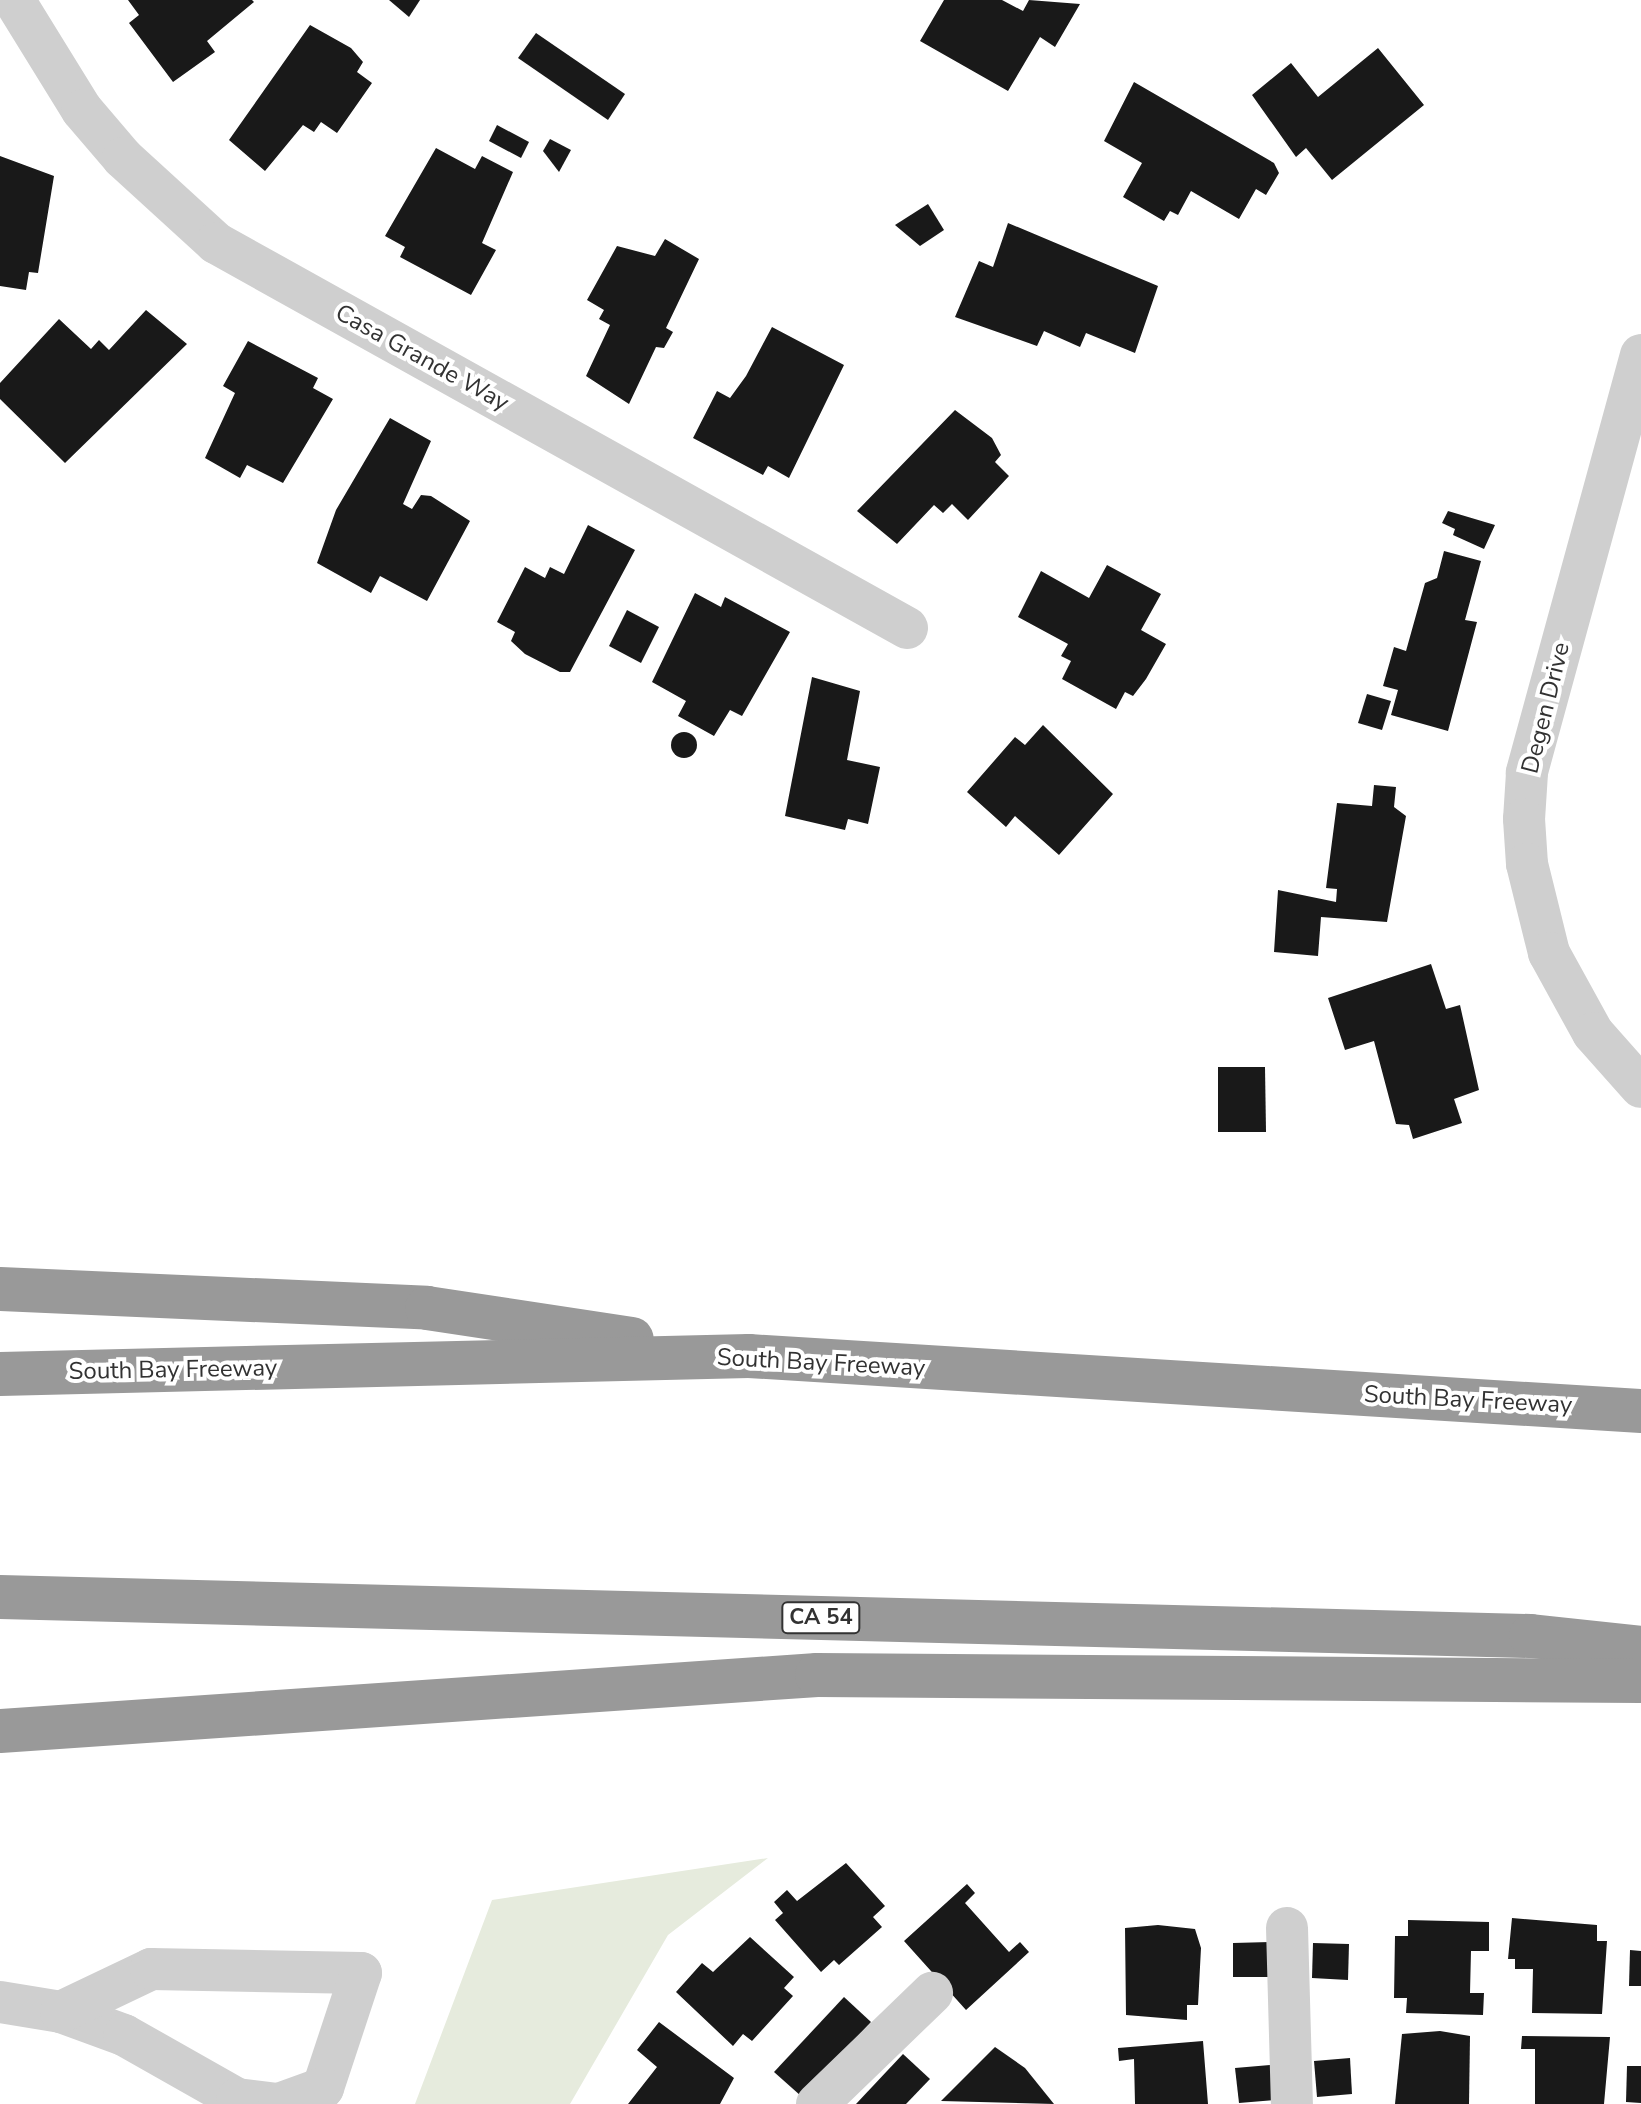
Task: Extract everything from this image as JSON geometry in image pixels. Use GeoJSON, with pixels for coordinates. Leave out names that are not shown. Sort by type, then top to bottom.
{"type":"FeatureCollection","features":[{"type":"Feature","properties":{"kind":"highway"},"geometry":{"type":"LineString","coordinates":[[0,1289],[427,1308],[749,1356]]}},
{"type":"Feature","properties":{"kind":"highway","name":"South Bay Freeway"},"geometry":{"type":"LineString","coordinates":[[0,1374],[749,1356],[1641,1411]]}},
{"type":"Feature","properties":{"kind":"highway","name":"CA 54"},"geometry":{"type":"LineString","coordinates":[[0,1597],[1531,1636],[1641,1648]]}},
{"type":"Feature","properties":{"kind":"highway"},"geometry":{"type":"LineString","coordinates":[[0,1731],[817,1675],[1641,1681]]}},
{"type":"Feature","properties":{"kind":"street","name":"Casa Grande Way"},"geometry":{"type":"LineString","coordinates":[[14,0],[92,122],[216,243],[907,628]]}},
{"type":"Feature","properties":{"kind":"street","name":"Degen Drive"},"geometry":{"type":"LineString","coordinates":[[1641,355],[1527,773],[1524,819],[1527,864],[1549,953],[1593,1033],[1641,1087]]}},
{"type":"Feature","properties":{"kind":"street"},"geometry":{"type":"LineString","coordinates":[[1287,1928],[1292,2104]]}},
{"type":"Feature","properties":{"kind":"street"},"geometry":{"type":"LineString","coordinates":[[0,2002],[61,2012],[124,2035],[237,2099],[279,2104],[323,2088],[361,1973],[151,1969],[61,2012]]}},
{"type":"Feature","properties":{"kind":"street"},"geometry":{"type":"LineString","coordinates":[[817,2104],[932,1993]]}},
{"type":"Feature","properties":{"kind":"shaded area"},"geometry":{"type":"Polygon","coordinates":[[[768,1858],[668,1935],[570,2104],[415,2104],[492,1900],[768,1858]]]}},
{"type":"Feature","properties":{"kind":"building"},"geometry":{"type":"Polygon","coordinates":[[[128,0],[254,2],[207,41],[215,52],[173,82],[129,23],[139,15],[128,0]]]}},
{"type":"Feature","properties":{"kind":"building"},"geometry":{"type":"Polygon","coordinates":[[[389,0],[420,0],[409,17],[389,0]]]}},
{"type":"Feature","properties":{"kind":"building"},"geometry":{"type":"Polygon","coordinates":[[[944,0],[1002,0],[1023,11],[1029,0],[1080,4],[1055,47],[1040,37],[1008,91],[920,41],[944,0]]]}},
{"type":"Feature","properties":{"kind":"building"},"geometry":{"type":"Polygon","coordinates":[[[310,25],[351,48],[363,62],[357,72],[372,83],[337,133],[321,122],[314,132],[303,125],[265,171],[229,140],[310,25]]]}},
{"type":"Feature","properties":{"kind":"building"},"geometry":{"type":"Polygon","coordinates":[[[536,33],[625,94],[608,120],[518,58],[536,33]]]}},
{"type":"Feature","properties":{"kind":"building"},"geometry":{"type":"Polygon","coordinates":[[[1378,48],[1424,105],[1332,180],[1306,148],[1296,157],[1252,95],[1291,63],[1318,97],[1378,48]]]}},
{"type":"Feature","properties":{"kind":"building"},"geometry":{"type":"Polygon","coordinates":[[[1134,82],[1274,163],[1279,173],[1266,195],[1256,189],[1239,219],[1191,191],[1178,215],[1170,211],[1164,221],[1123,197],[1142,163],[1104,141],[1134,82]]]}},
{"type":"Feature","properties":{"kind":"building"},"geometry":{"type":"Polygon","coordinates":[[[497,125],[529,142],[521,158],[489,141],[497,125]]]}},
{"type":"Feature","properties":{"kind":"building"},"geometry":{"type":"Polygon","coordinates":[[[550,139],[571,150],[559,172],[543,151],[550,139]]]}},
{"type":"Feature","properties":{"kind":"building"},"geometry":{"type":"Polygon","coordinates":[[[436,148],[475,169],[482,156],[513,172],[482,243],[496,250],[471,295],[400,257],[405,247],[385,236],[436,148]]]}},
{"type":"Feature","properties":{"kind":"building"},"geometry":{"type":"Polygon","coordinates":[[[0,156],[54,176],[38,273],[29,272],[26,290],[0,286],[0,156]]]}},
{"type":"Feature","properties":{"kind":"building"},"geometry":{"type":"Polygon","coordinates":[[[928,204],[944,230],[920,246],[895,225],[928,204]]]}},
{"type":"Feature","properties":{"kind":"building"},"geometry":{"type":"Polygon","coordinates":[[[1008,223],[1158,286],[1135,353],[1086,333],[1080,347],[1044,331],[1037,346],[955,317],[979,261],[993,267],[1008,223]]]}},
{"type":"Feature","properties":{"kind":"building"},"geometry":{"type":"Polygon","coordinates":[[[665,239],[699,259],[666,328],[673,332],[664,348],[656,347],[629,404],[586,376],[610,325],[599,319],[604,310],[587,300],[617,246],[655,256],[665,239]]]}},
{"type":"Feature","properties":{"kind":"building"},"geometry":{"type":"Polygon","coordinates":[[[146,310],[187,344],[65,463],[0,399],[0,383],[59,319],[91,349],[99,340],[109,350],[146,310]]]}},
{"type":"Feature","properties":{"kind":"building"},"geometry":{"type":"Polygon","coordinates":[[[772,327],[844,365],[789,478],[768,466],[763,475],[693,438],[717,391],[730,398],[746,376],[772,327]]]}},
{"type":"Feature","properties":{"kind":"building"},"geometry":{"type":"Polygon","coordinates":[[[248,341],[318,378],[313,388],[333,399],[283,483],[247,465],[240,478],[205,458],[235,393],[223,386],[248,341]]]}},
{"type":"Feature","properties":{"kind":"building"},"geometry":{"type":"Polygon","coordinates":[[[955,410],[992,438],[1001,455],[995,462],[1009,476],[968,520],[952,504],[943,513],[934,505],[897,544],[857,511],[955,410]]]}},
{"type":"Feature","properties":{"kind":"building"},"geometry":{"type":"Polygon","coordinates":[[[390,418],[431,441],[403,504],[412,509],[421,495],[431,496],[470,521],[427,601],[380,576],[371,593],[317,563],[336,510],[390,418]]]}},
{"type":"Feature","properties":{"kind":"building"},"geometry":{"type":"Polygon","coordinates":[[[1448,511],[1495,525],[1484,549],[1453,535],[1455,529],[1442,523],[1448,511]]]}},
{"type":"Feature","properties":{"kind":"building"},"geometry":{"type":"Polygon","coordinates":[[[588,525],[635,550],[570,672],[560,672],[525,654],[511,641],[515,632],[497,622],[525,567],[545,578],[550,567],[564,574],[588,525]]]}},
{"type":"Feature","properties":{"kind":"building"},"geometry":{"type":"Polygon","coordinates":[[[1444,551],[1481,561],[1465,620],[1477,622],[1448,731],[1391,715],[1398,690],[1383,686],[1394,647],[1406,651],[1425,583],[1437,578],[1444,551]]]}},
{"type":"Feature","properties":{"kind":"building"},"geometry":{"type":"Polygon","coordinates":[[[1107,565],[1161,594],[1141,630],[1166,644],[1133,696],[1125,692],[1116,709],[1062,679],[1071,661],[1061,656],[1068,644],[1018,617],[1041,571],[1089,598],[1107,565]]]}},
{"type":"Feature","properties":{"kind":"building"},"geometry":{"type":"Polygon","coordinates":[[[695,593],[721,607],[725,597],[790,632],[742,716],[730,710],[714,736],[678,716],[686,701],[652,682],[695,593]]]}},
{"type":"Feature","properties":{"kind":"building"},"geometry":{"type":"Polygon","coordinates":[[[627,610],[659,627],[641,663],[609,646],[627,610]]]}},
{"type":"Feature","properties":{"kind":"building"},"geometry":{"type":"Polygon","coordinates":[[[812,677],[860,691],[847,760],[880,767],[868,824],[848,819],[845,830],[785,816],[812,677]]]}},
{"type":"Feature","properties":{"kind":"building"},"geometry":{"type":"Polygon","coordinates":[[[1367,694],[1391,701],[1382,730],[1358,723],[1367,694]]]}},
{"type":"Feature","properties":{"kind":"building"},"geometry":{"type":"Polygon","coordinates":[[[1043,725],[1113,794],[1059,855],[1015,816],[1006,827],[967,792],[1015,737],[1025,745],[1043,725]]]}},
{"type":"Feature","properties":{"kind":"building"},"geometry":{"type":"Polygon","coordinates":[[[684,732],[693,736],[697,745],[693,754],[684,758],[675,754],[671,745],[675,736],[684,732]]]}},
{"type":"Feature","properties":{"kind":"building"},"geometry":{"type":"Polygon","coordinates":[[[1374,785],[1396,787],[1394,807],[1406,816],[1387,922],[1321,917],[1318,956],[1274,952],[1278,890],[1336,902],[1337,889],[1326,888],[1337,803],[1372,806],[1374,785]]]}},
{"type":"Feature","properties":{"kind":"building"},"geometry":{"type":"Polygon","coordinates":[[[1431,964],[1446,1009],[1460,1005],[1479,1090],[1454,1099],[1462,1123],[1413,1139],[1409,1125],[1396,1124],[1374,1041],[1345,1050],[1328,998],[1431,964]]]}},
{"type":"Feature","properties":{"kind":"building"},"geometry":{"type":"Polygon","coordinates":[[[1218,1067],[1265,1067],[1266,1132],[1218,1132],[1218,1067]]]}},
{"type":"Feature","properties":{"kind":"building"},"geometry":{"type":"Polygon","coordinates":[[[846,1863],[885,1906],[873,1917],[882,1927],[839,1965],[834,1960],[821,1972],[775,1920],[783,1913],[774,1902],[787,1890],[797,1901],[846,1863]]]}},
{"type":"Feature","properties":{"kind":"building"},"geometry":{"type":"Polygon","coordinates":[[[967,1884],[975,1893],[965,1903],[1009,1952],[1020,1942],[1029,1952],[966,2010],[904,1941],[967,1884]]]}},
{"type":"Feature","properties":{"kind":"building"},"geometry":{"type":"Polygon","coordinates":[[[1512,1918],[1597,1925],[1597,1941],[1607,1941],[1602,2014],[1532,2013],[1533,1969],[1515,1969],[1515,1959],[1508,1959],[1512,1918]]]}},
{"type":"Feature","properties":{"kind":"building"},"geometry":{"type":"Polygon","coordinates":[[[1408,1920],[1489,1922],[1489,1951],[1471,1951],[1470,1993],[1484,1993],[1483,2015],[1406,2013],[1407,1998],[1394,1998],[1395,1936],[1408,1936],[1408,1920]]]}},
{"type":"Feature","properties":{"kind":"building"},"geometry":{"type":"Polygon","coordinates":[[[1158,1925],[1195,1929],[1201,1948],[1198,2005],[1187,2005],[1187,2020],[1126,2015],[1125,1928],[1158,1925]]]}},
{"type":"Feature","properties":{"kind":"building"},"geometry":{"type":"Polygon","coordinates":[[[750,1937],[794,1977],[784,1988],[793,1996],[752,2041],[743,2034],[733,2046],[676,1992],[702,1963],[713,1972],[750,1937]]]}},
{"type":"Feature","properties":{"kind":"building"},"geometry":{"type":"Polygon","coordinates":[[[1270,1942],[1269,1977],[1233,1977],[1233,1943],[1270,1942]]]}},
{"type":"Feature","properties":{"kind":"building"},"geometry":{"type":"Polygon","coordinates":[[[1313,1943],[1349,1944],[1348,1980],[1312,1978],[1313,1943]]]}},
{"type":"Feature","properties":{"kind":"building"},"geometry":{"type":"Polygon","coordinates":[[[1630,1950],[1641,1951],[1641,1986],[1629,1986],[1630,1950]]]}},
{"type":"Feature","properties":{"kind":"building"},"geometry":{"type":"Polygon","coordinates":[[[844,1997],[871,2022],[801,2096],[774,2072],[844,1997]]]}},
{"type":"Feature","properties":{"kind":"building"},"geometry":{"type":"Polygon","coordinates":[[[659,2022],[734,2078],[720,2104],[628,2104],[657,2067],[637,2050],[659,2022]]]}},
{"type":"Feature","properties":{"kind":"building"},"geometry":{"type":"Polygon","coordinates":[[[1440,2031],[1470,2036],[1469,2104],[1395,2104],[1402,2034],[1440,2031]]]}},
{"type":"Feature","properties":{"kind":"building"},"geometry":{"type":"Polygon","coordinates":[[[1522,2036],[1610,2037],[1604,2104],[1535,2104],[1535,2049],[1521,2049],[1522,2036]]]}},
{"type":"Feature","properties":{"kind":"building"},"geometry":{"type":"Polygon","coordinates":[[[1203,2041],[1208,2104],[1135,2104],[1134,2059],[1119,2061],[1118,2048],[1203,2041]]]}},
{"type":"Feature","properties":{"kind":"building"},"geometry":{"type":"Polygon","coordinates":[[[995,2047],[1025,2068],[1054,2104],[941,2101],[995,2047]]]}},
{"type":"Feature","properties":{"kind":"building"},"geometry":{"type":"Polygon","coordinates":[[[903,2054],[930,2079],[906,2104],[856,2104],[903,2054]]]}},
{"type":"Feature","properties":{"kind":"building"},"geometry":{"type":"Polygon","coordinates":[[[1350,2058],[1352,2094],[1317,2097],[1314,2061],[1350,2058]]]}},
{"type":"Feature","properties":{"kind":"building"},"geometry":{"type":"Polygon","coordinates":[[[1270,2065],[1274,2100],[1239,2103],[1235,2068],[1270,2065]]]}},
{"type":"Feature","properties":{"kind":"building"},"geometry":{"type":"Polygon","coordinates":[[[1627,2066],[1641,2066],[1641,2103],[1626,2102],[1627,2066]]]}}]}
